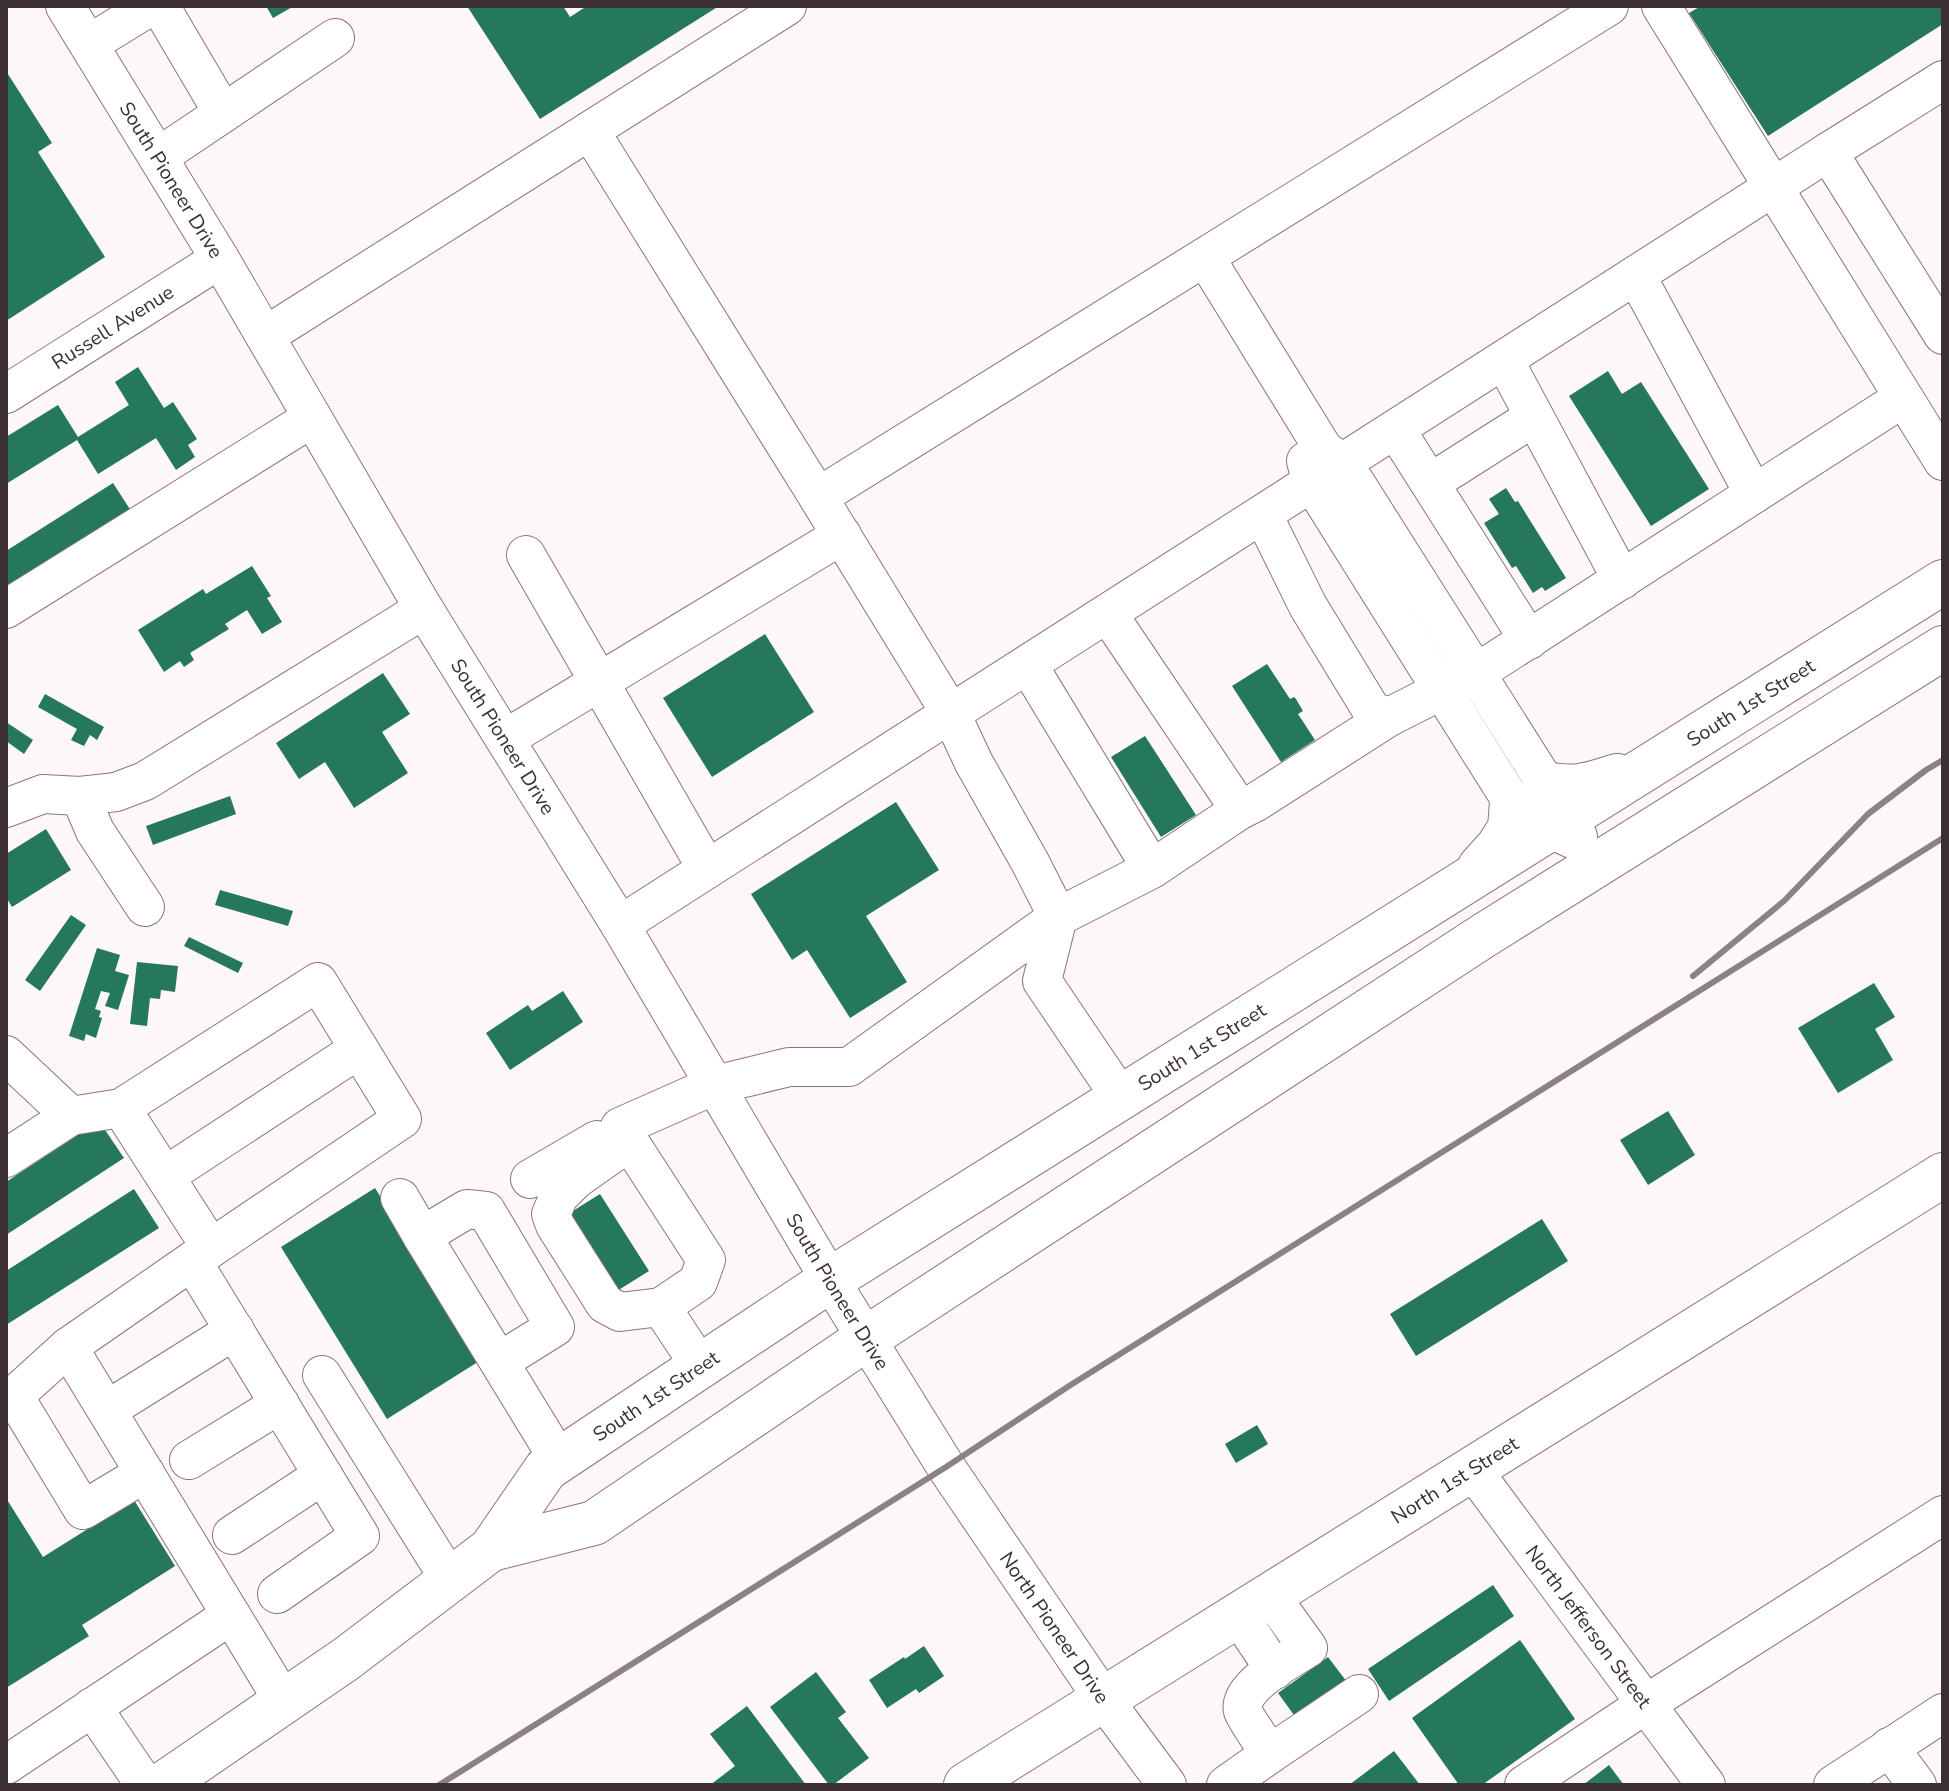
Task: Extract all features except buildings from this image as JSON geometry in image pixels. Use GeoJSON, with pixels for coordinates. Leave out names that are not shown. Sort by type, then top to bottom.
{"type":"FeatureCollection","features":[{"type":"Feature","properties":{"kind":"main road","name":"South 1st Street"},"geometry":{"type":"LineString","coordinates":[[162,1785],[346,1659],[491,1549],[546,1469],[559,1460],[830,1280],[1470,879],[1546,813],[1654,764],[1943,582]]}},
{"type":"Feature","properties":{"kind":"main road","name":"South 1st Street"},"geometry":{"type":"LineString","coordinates":[[491,1549],[594,1523],[867,1338],[1528,907],[1943,648]]}},
{"type":"Feature","properties":{"kind":"main road"},"geometry":{"type":"LineString","coordinates":[[1546,813],[1583,841],[1624,846]]}},
{"type":"Feature","properties":{"kind":"main road"},"geometry":{"type":"LineString","coordinates":[[1528,907],[1550,874],[1558,850],[1546,813]]}},
{"type":"Feature","properties":{"kind":"main road","name":"North 1st Street"},"geometry":{"type":"LineString","coordinates":[[966,1785],[1943,1175]]}},
{"type":"Feature","properties":{"kind":"street","name":"South Pioneer Drive"},"geometry":{"type":"LineString","coordinates":[[65,6],[220,259],[424,609],[620,925],[830,1280],[946,1467]]}},
{"type":"Feature","properties":{"kind":"street"},"geometry":{"type":"LineString","coordinates":[[89,44],[151,6]]}},
{"type":"Feature","properties":{"kind":"street"},"geometry":{"type":"LineString","coordinates":[[160,6],[223,113]]}},
{"type":"Feature","properties":{"kind":"street"},"geometry":{"type":"LineString","coordinates":[[265,336],[787,6]]}},
{"type":"Feature","properties":{"kind":"street"},"geometry":{"type":"LineString","coordinates":[[818,497],[1609,6]]}},
{"type":"Feature","properties":{"kind":"street"},"geometry":{"type":"LineString","coordinates":[[1661,6],[1943,461]]}},
{"type":"Feature","properties":{"kind":"street"},"geometry":{"type":"LineString","coordinates":[[158,157],[335,38]]}},
{"type":"Feature","properties":{"kind":"street"},"geometry":{"type":"LineString","coordinates":[[620,925],[1943,80]]}},
{"type":"Feature","properties":{"kind":"street"},"geometry":{"type":"LineString","coordinates":[[590,131],[951,714],[974,763],[1058,917],[1042,981],[1121,1098]]}},
{"type":"Feature","properties":{"kind":"street"},"geometry":{"type":"LineString","coordinates":[[1828,152],[1943,335]]}},
{"type":"Feature","properties":{"kind":"street","name":"Russell Avenue"},"geometry":{"type":"LineString","coordinates":[[6,394],[220,259]]}},
{"type":"Feature","properties":{"kind":"street"},"geometry":{"type":"LineString","coordinates":[[1196,262],[1307,462],[1328,473],[1476,673],[1546,813]]}},
{"type":"Feature","properties":{"kind":"street"},"geometry":{"type":"LineString","coordinates":[[1636,275],[1754,494]]}},
{"type":"Feature","properties":{"kind":"street"},"geometry":{"type":"LineString","coordinates":[[1504,360],[1622,580]]}},
{"type":"Feature","properties":{"kind":"street"},"geometry":{"type":"LineString","coordinates":[[530,1179],[625,1134],[715,1085],[789,1067],[849,1067],[1058,917],[1152,869],[1389,717],[1476,673],[1903,398]]}},
{"type":"Feature","properties":{"kind":"street"},"geometry":{"type":"LineString","coordinates":[[1430,483],[1534,417]]}},
{"type":"Feature","properties":{"kind":"street"},"geometry":{"type":"LineString","coordinates":[[6,609],[312,418]]}},
{"type":"Feature","properties":{"kind":"street"},"geometry":{"type":"LineString","coordinates":[[1396,430],[1529,640]]}},
{"type":"Feature","properties":{"kind":"street"},"geometry":{"type":"LineString","coordinates":[[1328,473],[1443,692],[1546,813]]}},
{"type":"Feature","properties":{"kind":"street"},"geometry":{"type":"LineString","coordinates":[[1263,515],[1308,606],[1372,711],[1389,717]]}},
{"type":"Feature","properties":{"kind":"street"},"geometry":{"type":"LineString","coordinates":[[505,739],[842,535]]}},
{"type":"Feature","properties":{"kind":"street"},"geometry":{"type":"LineString","coordinates":[[526,555],[707,869]]}},
{"type":"Feature","properties":{"kind":"street"},"geometry":{"type":"LineString","coordinates":[[6,808],[43,794],[80,796],[116,792],[145,781],[424,609]]}},
{"type":"Feature","properties":{"kind":"street"},"geometry":{"type":"LineString","coordinates":[[1108,614],[1240,810]]}},
{"type":"Feature","properties":{"kind":"street"},"geometry":{"type":"LineString","coordinates":[[1028,665],[1152,869]]}},
{"type":"Feature","properties":{"kind":"street"},"geometry":{"type":"LineString","coordinates":[[80,796],[95,831],[145,907]]}},
{"type":"Feature","properties":{"kind":"street"},"geometry":{"type":"LineString","coordinates":[[6,1158],[71,1116],[121,1108],[318,982],[402,1119],[68,1347],[14,1396],[83,1510],[145,1473]]}},
{"type":"Feature","properties":{"kind":"street"},"geometry":{"type":"LineString","coordinates":[[165,1176],[359,1049]]}},
{"type":"Feature","properties":{"kind":"street"},"geometry":{"type":"LineString","coordinates":[[11,1069],[71,1116]]}},
{"type":"Feature","properties":{"kind":"street"},"geometry":{"type":"LineString","coordinates":[[121,1108],[165,1176],[235,1330],[360,1536],[277,1594]]}},
{"type":"Feature","properties":{"kind":"street"},"geometry":{"type":"LineString","coordinates":[[625,1134],[706,1260],[698,1282],[661,1307],[620,1312],[605,1304],[551,1214],[559,1196],[625,1134]]}},
{"type":"Feature","properties":{"kind":"street"},"geometry":{"type":"LineString","coordinates":[[400,1198],[559,1460]]}},
{"type":"Feature","properties":{"kind":"street"},"geometry":{"type":"LineString","coordinates":[[422,1236],[467,1209],[486,1211],[555,1327],[499,1362]]}},
{"type":"Feature","properties":{"kind":"street"},"geometry":{"type":"LineString","coordinates":[[661,1307],[700,1366]]}},
{"type":"Feature","properties":{"kind":"street"},"geometry":{"type":"LineString","coordinates":[[107,1410],[235,1330]]}},
{"type":"Feature","properties":{"kind":"street"},"geometry":{"type":"LineString","coordinates":[[68,1347],[284,1702]]}},
{"type":"Feature","properties":{"kind":"street"},"geometry":{"type":"LineString","coordinates":[[322,1375],[450,1580]]}},
{"type":"Feature","properties":{"kind":"street"},"geometry":{"type":"LineString","coordinates":[[189,1460],[280,1404]]}},
{"type":"Feature","properties":{"kind":"street","name":"North Pioneer Drive"},"geometry":{"type":"LineString","coordinates":[[946,1467],[1104,1700],[1167,1785]]}},
{"type":"Feature","properties":{"kind":"street","name":"North Jefferson Street"},"geometry":{"type":"LineString","coordinates":[[1472,1469],[1706,1785]]}},
{"type":"Feature","properties":{"kind":"street"},"geometry":{"type":"LineString","coordinates":[[232,1535],[323,1475]]}},
{"type":"Feature","properties":{"kind":"street"},"geometry":{"type":"LineString","coordinates":[[1524,1785],[1943,1515]]}},
{"type":"Feature","properties":{"kind":"street"},"geometry":{"type":"LineString","coordinates":[[1254,1605],[1275,1670],[1252,1686],[1244,1700],[1243,1711],[1270,1754]]}},
{"type":"Feature","properties":{"kind":"street"},"geometry":{"type":"LineString","coordinates":[[6,1765],[231,1615]]}},
{"type":"Feature","properties":{"kind":"street"},"geometry":{"type":"LineString","coordinates":[[1226,1785],[1359,1694]]}},
{"type":"Feature","properties":{"kind":"street"},"geometry":{"type":"LineString","coordinates":[[92,1707],[145,1785]]}},
{"type":"Feature","properties":{"kind":"street"},"geometry":{"type":"LineString","coordinates":[[1833,1785],[1943,1713]]}},
{"type":"Feature","properties":{"kind":"street"},"geometry":{"type":"LineString","coordinates":[[1889,1747],[1917,1785]]}},
{"type":"Feature","properties":{"kind":"railway"},"geometry":{"type":"LineString","coordinates":[[1693,976],[1784,901],[1868,814],[1943,760]]}},
{"type":"Feature","properties":{"kind":"railway"},"geometry":{"type":"LineString","coordinates":[[439,1785],[1943,838]]}}]}
